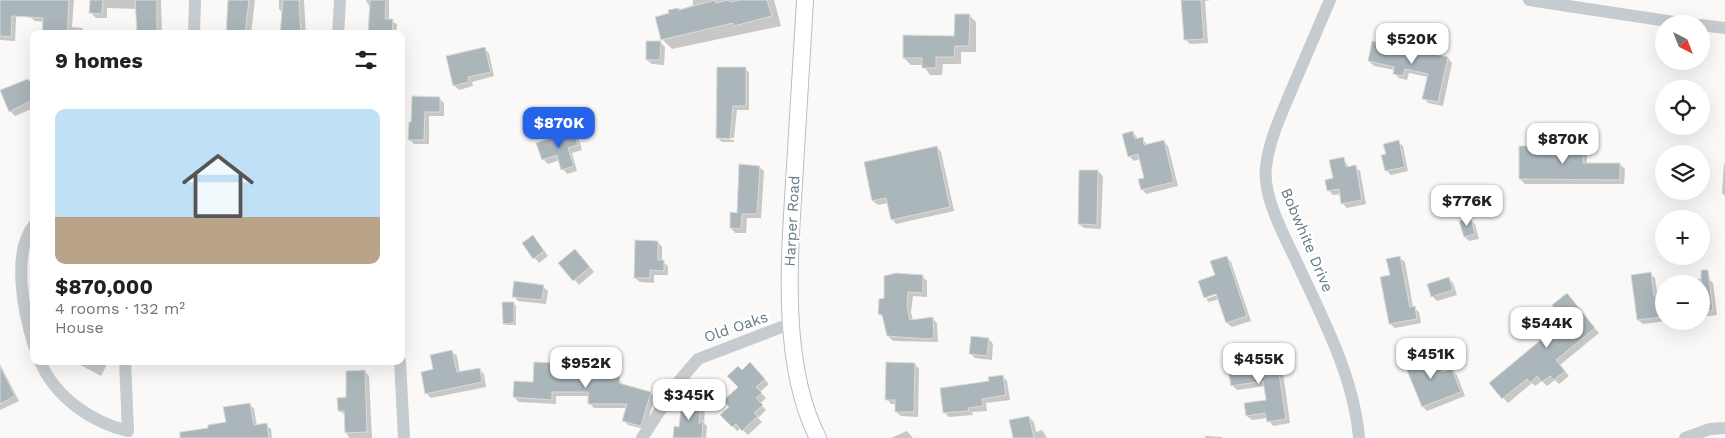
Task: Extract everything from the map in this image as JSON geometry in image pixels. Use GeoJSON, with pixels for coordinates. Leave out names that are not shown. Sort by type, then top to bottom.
{"type":"FeatureCollection","features":[{"type":"Feature","properties":{"kind":"main road","name":"Harper Road"},"geometry":{"type":"LineString","coordinates":[[805,0],[789,255],[792,323],[801,388],[805,406],[818,438]]}},
{"type":"Feature","properties":{"kind":"street"},"geometry":{"type":"LineString","coordinates":[[194,30],[195,0]]}},
{"type":"Feature","properties":{"kind":"street"},"geometry":{"type":"LineString","coordinates":[[338,30],[340,0]]}},
{"type":"Feature","properties":{"kind":"street","name":"Bobwhite Drive"},"geometry":{"type":"LineString","coordinates":[[1330,0],[1281,116],[1270,146],[1265,169],[1268,194],[1279,224],[1330,334],[1343,368],[1358,420],[1359,438]]}},
{"type":"Feature","properties":{"kind":"street"},"geometry":{"type":"LineString","coordinates":[[1529,0],[1655,19]]}},
{"type":"Feature","properties":{"kind":"street"},"geometry":{"type":"LineString","coordinates":[[1710,26],[1725,28]]}},
{"type":"Feature","properties":{"kind":"street"},"geometry":{"type":"LineString","coordinates":[[30,230],[23,256],[22,279],[30,322]]}},
{"type":"Feature","properties":{"kind":"street","name":"Old Oaks"},"geometry":{"type":"LineString","coordinates":[[642,438],[680,380],[698,358],[792,323]]}},
{"type":"Feature","properties":{"kind":"street"},"geometry":{"type":"LineString","coordinates":[[42,365],[57,391],[74,405],[128,435]]}},
{"type":"Feature","properties":{"kind":"street"},"geometry":{"type":"LineString","coordinates":[[125,365],[128,435]]}},
{"type":"Feature","properties":{"kind":"street"},"geometry":{"type":"LineString","coordinates":[[400,365],[404,438]]}},
{"type":"Feature","properties":{"kind":"street"},"geometry":{"type":"LineString","coordinates":[[1685,438],[1710,429],[1725,428]]}},
{"type":"Feature","properties":{"kind":"building"},"geometry":{"type":"Polygon","coordinates":[[[0,0],[69,0],[67,30],[42,30],[43,18],[12,16],[11,37],[0,36],[0,0]]]}},
{"type":"Feature","properties":{"kind":"building"},"geometry":{"type":"Polygon","coordinates":[[[90,0],[103,0],[102,14],[89,13],[90,0]]]}},
{"type":"Feature","properties":{"kind":"building"},"geometry":{"type":"Polygon","coordinates":[[[135,0],[157,0],[157,30],[137,30],[135,0]]]}},
{"type":"Feature","properties":{"kind":"building"},"geometry":{"type":"Polygon","coordinates":[[[228,0],[249,0],[245,30],[226,30],[228,0]]]}},
{"type":"Feature","properties":{"kind":"building"},"geometry":{"type":"Polygon","coordinates":[[[283,0],[299,0],[301,30],[280,30],[283,0]]]}},
{"type":"Feature","properties":{"kind":"building"},"geometry":{"type":"Polygon","coordinates":[[[370,0],[386,0],[385,19],[393,19],[392,30],[368,30],[370,0]]]}},
{"type":"Feature","properties":{"kind":"building"},"geometry":{"type":"Polygon","coordinates":[[[715,0],[716,3],[728,0],[730,2],[739,0],[767,0],[772,16],[734,26],[733,23],[661,40],[655,17],[669,13],[668,10],[679,8],[679,10],[715,0]]]}},
{"type":"Feature","properties":{"kind":"building"},"geometry":{"type":"Polygon","coordinates":[[[1181,0],[1201,0],[1204,39],[1184,40],[1181,0]]]}},
{"type":"Feature","properties":{"kind":"building"},"geometry":{"type":"Polygon","coordinates":[[[955,14],[970,14],[969,46],[955,46],[954,57],[936,57],[936,68],[922,68],[922,58],[903,58],[903,35],[954,36],[955,14]]]}},
{"type":"Feature","properties":{"kind":"building"},"geometry":{"type":"Polygon","coordinates":[[[646,41],[661,41],[660,60],[646,60],[646,41]]]}},
{"type":"Feature","properties":{"kind":"building"},"geometry":{"type":"Polygon","coordinates":[[[1372,41],[1448,57],[1438,102],[1422,99],[1428,74],[1405,69],[1403,76],[1393,74],[1394,67],[1368,61],[1372,41]]]}},
{"type":"Feature","properties":{"kind":"building"},"geometry":{"type":"Polygon","coordinates":[[[485,47],[491,72],[468,77],[469,82],[453,86],[446,56],[485,47]]]}},
{"type":"Feature","properties":{"kind":"building"},"geometry":{"type":"Polygon","coordinates":[[[717,67],[746,67],[746,106],[733,106],[730,139],[716,138],[717,67]]]}},
{"type":"Feature","properties":{"kind":"building"},"geometry":{"type":"Polygon","coordinates":[[[28,79],[30,81],[30,101],[9,112],[0,90],[28,79]]]}},
{"type":"Feature","properties":{"kind":"building"},"geometry":{"type":"Polygon","coordinates":[[[412,96],[440,97],[440,112],[425,112],[424,140],[408,140],[412,96]]]}},
{"type":"Feature","properties":{"kind":"building"},"geometry":{"type":"Polygon","coordinates":[[[573,131],[578,145],[568,148],[574,166],[561,170],[557,155],[542,160],[536,143],[573,131]]]}},
{"type":"Feature","properties":{"kind":"building"},"geometry":{"type":"Polygon","coordinates":[[[1133,131],[1135,139],[1143,137],[1144,145],[1164,140],[1174,182],[1141,190],[1138,179],[1144,178],[1138,154],[1128,157],[1122,134],[1133,131]]]}},
{"type":"Feature","properties":{"kind":"building"},"geometry":{"type":"Polygon","coordinates":[[[1399,140],[1405,167],[1385,171],[1381,155],[1386,154],[1383,144],[1399,140]]]}},
{"type":"Feature","properties":{"kind":"building"},"geometry":{"type":"Polygon","coordinates":[[[937,146],[950,207],[891,220],[886,198],[872,201],[864,162],[937,146]]]}},
{"type":"Feature","properties":{"kind":"building"},"geometry":{"type":"Polygon","coordinates":[[[1519,146],[1583,146],[1583,163],[1620,163],[1620,180],[1519,179],[1519,146]]]}},
{"type":"Feature","properties":{"kind":"building"},"geometry":{"type":"Polygon","coordinates":[[[1344,157],[1346,167],[1356,165],[1362,200],[1341,204],[1339,189],[1327,191],[1325,180],[1333,178],[1329,160],[1344,157]]]}},
{"type":"Feature","properties":{"kind":"building"},"geometry":{"type":"Polygon","coordinates":[[[739,164],[760,166],[757,214],[742,214],[741,229],[730,228],[730,212],[737,213],[739,164]]]}},
{"type":"Feature","properties":{"kind":"building"},"geometry":{"type":"Polygon","coordinates":[[[1079,170],[1098,170],[1097,225],[1078,224],[1079,170]]]}},
{"type":"Feature","properties":{"kind":"building"},"geometry":{"type":"Polygon","coordinates":[[[1471,218],[1475,234],[1464,237],[1459,221],[1471,218]]]}},
{"type":"Feature","properties":{"kind":"building"},"geometry":{"type":"Polygon","coordinates":[[[533,235],[544,251],[533,259],[522,243],[533,235]]]}},
{"type":"Feature","properties":{"kind":"building"},"geometry":{"type":"Polygon","coordinates":[[[635,240],[658,241],[658,260],[664,260],[664,271],[650,270],[650,278],[634,278],[635,240]]]}},
{"type":"Feature","properties":{"kind":"building"},"geometry":{"type":"Polygon","coordinates":[[[575,249],[590,267],[573,281],[558,263],[575,249]]]}},
{"type":"Feature","properties":{"kind":"building"},"geometry":{"type":"Polygon","coordinates":[[[1227,256],[1247,316],[1226,323],[1216,294],[1204,298],[1198,281],[1215,275],[1210,261],[1227,256]]]}},
{"type":"Feature","properties":{"kind":"building"},"geometry":{"type":"Polygon","coordinates":[[[1400,256],[1410,307],[1415,306],[1417,319],[1389,324],[1380,277],[1390,275],[1386,259],[1400,256]]]}},
{"type":"Feature","properties":{"kind":"building"},"geometry":{"type":"Polygon","coordinates":[[[1701,270],[1708,270],[1709,275],[1701,275],[1701,270]]]}},
{"type":"Feature","properties":{"kind":"building"},"geometry":{"type":"Polygon","coordinates":[[[1651,272],[1655,296],[1655,318],[1637,320],[1631,275],[1651,272]]]}},
{"type":"Feature","properties":{"kind":"building"},"geometry":{"type":"Polygon","coordinates":[[[896,273],[923,275],[923,293],[908,292],[907,306],[910,320],[933,317],[934,338],[887,336],[882,315],[878,314],[879,299],[884,298],[884,276],[896,273]]]}},
{"type":"Feature","properties":{"kind":"building"},"geometry":{"type":"Polygon","coordinates":[[[1449,277],[1453,290],[1431,297],[1427,284],[1449,277]]]}},
{"type":"Feature","properties":{"kind":"building"},"geometry":{"type":"Polygon","coordinates":[[[514,281],[544,285],[542,300],[512,297],[514,281]]]}},
{"type":"Feature","properties":{"kind":"building"},"geometry":{"type":"Polygon","coordinates":[[[1710,286],[1713,310],[1710,310],[1710,286]]]}},
{"type":"Feature","properties":{"kind":"building"},"geometry":{"type":"Polygon","coordinates":[[[1567,293],[1595,328],[1556,360],[1565,371],[1554,380],[1550,376],[1542,382],[1537,376],[1530,383],[1527,379],[1502,399],[1489,383],[1555,328],[1547,318],[1556,310],[1552,305],[1567,293]]]}},
{"type":"Feature","properties":{"kind":"building"},"geometry":{"type":"Polygon","coordinates":[[[502,302],[514,302],[514,323],[503,324],[502,302]]]}},
{"type":"Feature","properties":{"kind":"building"},"geometry":{"type":"Polygon","coordinates":[[[971,336],[989,338],[987,356],[969,354],[971,336]]]}},
{"type":"Feature","properties":{"kind":"building"},"geometry":{"type":"Polygon","coordinates":[[[1247,347],[1249,362],[1272,358],[1273,368],[1278,367],[1286,419],[1267,422],[1265,413],[1246,416],[1244,403],[1266,400],[1263,381],[1231,386],[1227,364],[1238,362],[1236,349],[1247,347]]]}},
{"type":"Feature","properties":{"kind":"building"},"geometry":{"type":"Polygon","coordinates":[[[452,350],[457,372],[480,368],[482,382],[425,394],[421,372],[433,369],[430,355],[452,350]]]}},
{"type":"Feature","properties":{"kind":"building"},"geometry":{"type":"Polygon","coordinates":[[[1434,351],[1442,372],[1452,369],[1461,392],[1422,407],[1404,363],[1434,351]]]}},
{"type":"Feature","properties":{"kind":"building"},"geometry":{"type":"Polygon","coordinates":[[[534,362],[554,363],[554,372],[586,372],[586,367],[609,367],[609,376],[620,377],[619,383],[651,392],[642,423],[640,426],[622,421],[627,404],[588,404],[588,392],[552,392],[552,400],[513,397],[514,381],[533,382],[534,362]]]}},
{"type":"Feature","properties":{"kind":"building"},"geometry":{"type":"Polygon","coordinates":[[[750,362],[765,379],[756,387],[762,393],[756,398],[763,405],[754,413],[758,416],[742,431],[736,424],[732,427],[720,415],[729,407],[723,401],[738,387],[727,376],[738,366],[742,370],[750,362]]]}},
{"type":"Feature","properties":{"kind":"building"},"geometry":{"type":"Polygon","coordinates":[[[886,362],[915,363],[914,412],[895,412],[895,400],[885,400],[886,362]]]}},
{"type":"Feature","properties":{"kind":"building"},"geometry":{"type":"Polygon","coordinates":[[[0,366],[15,396],[0,404],[0,366]]]}},
{"type":"Feature","properties":{"kind":"building"},"geometry":{"type":"Polygon","coordinates":[[[365,370],[367,432],[345,433],[344,411],[338,411],[337,398],[346,397],[346,371],[365,370]]]}},
{"type":"Feature","properties":{"kind":"building"},"geometry":{"type":"Polygon","coordinates":[[[1003,375],[1006,395],[982,399],[983,406],[968,408],[969,411],[943,413],[940,388],[989,381],[988,377],[1003,375]]]}},
{"type":"Feature","properties":{"kind":"building"},"geometry":{"type":"Polygon","coordinates":[[[682,400],[701,402],[699,424],[703,420],[702,438],[673,438],[674,426],[679,427],[682,400]]]}},
{"type":"Feature","properties":{"kind":"building"},"geometry":{"type":"Polygon","coordinates":[[[250,403],[254,425],[267,423],[269,438],[180,438],[180,432],[208,428],[208,425],[226,422],[223,407],[250,403]]]}},
{"type":"Feature","properties":{"kind":"building"},"geometry":{"type":"Polygon","coordinates":[[[1029,416],[1034,438],[1013,438],[1009,420],[1029,416]]]}}]}
